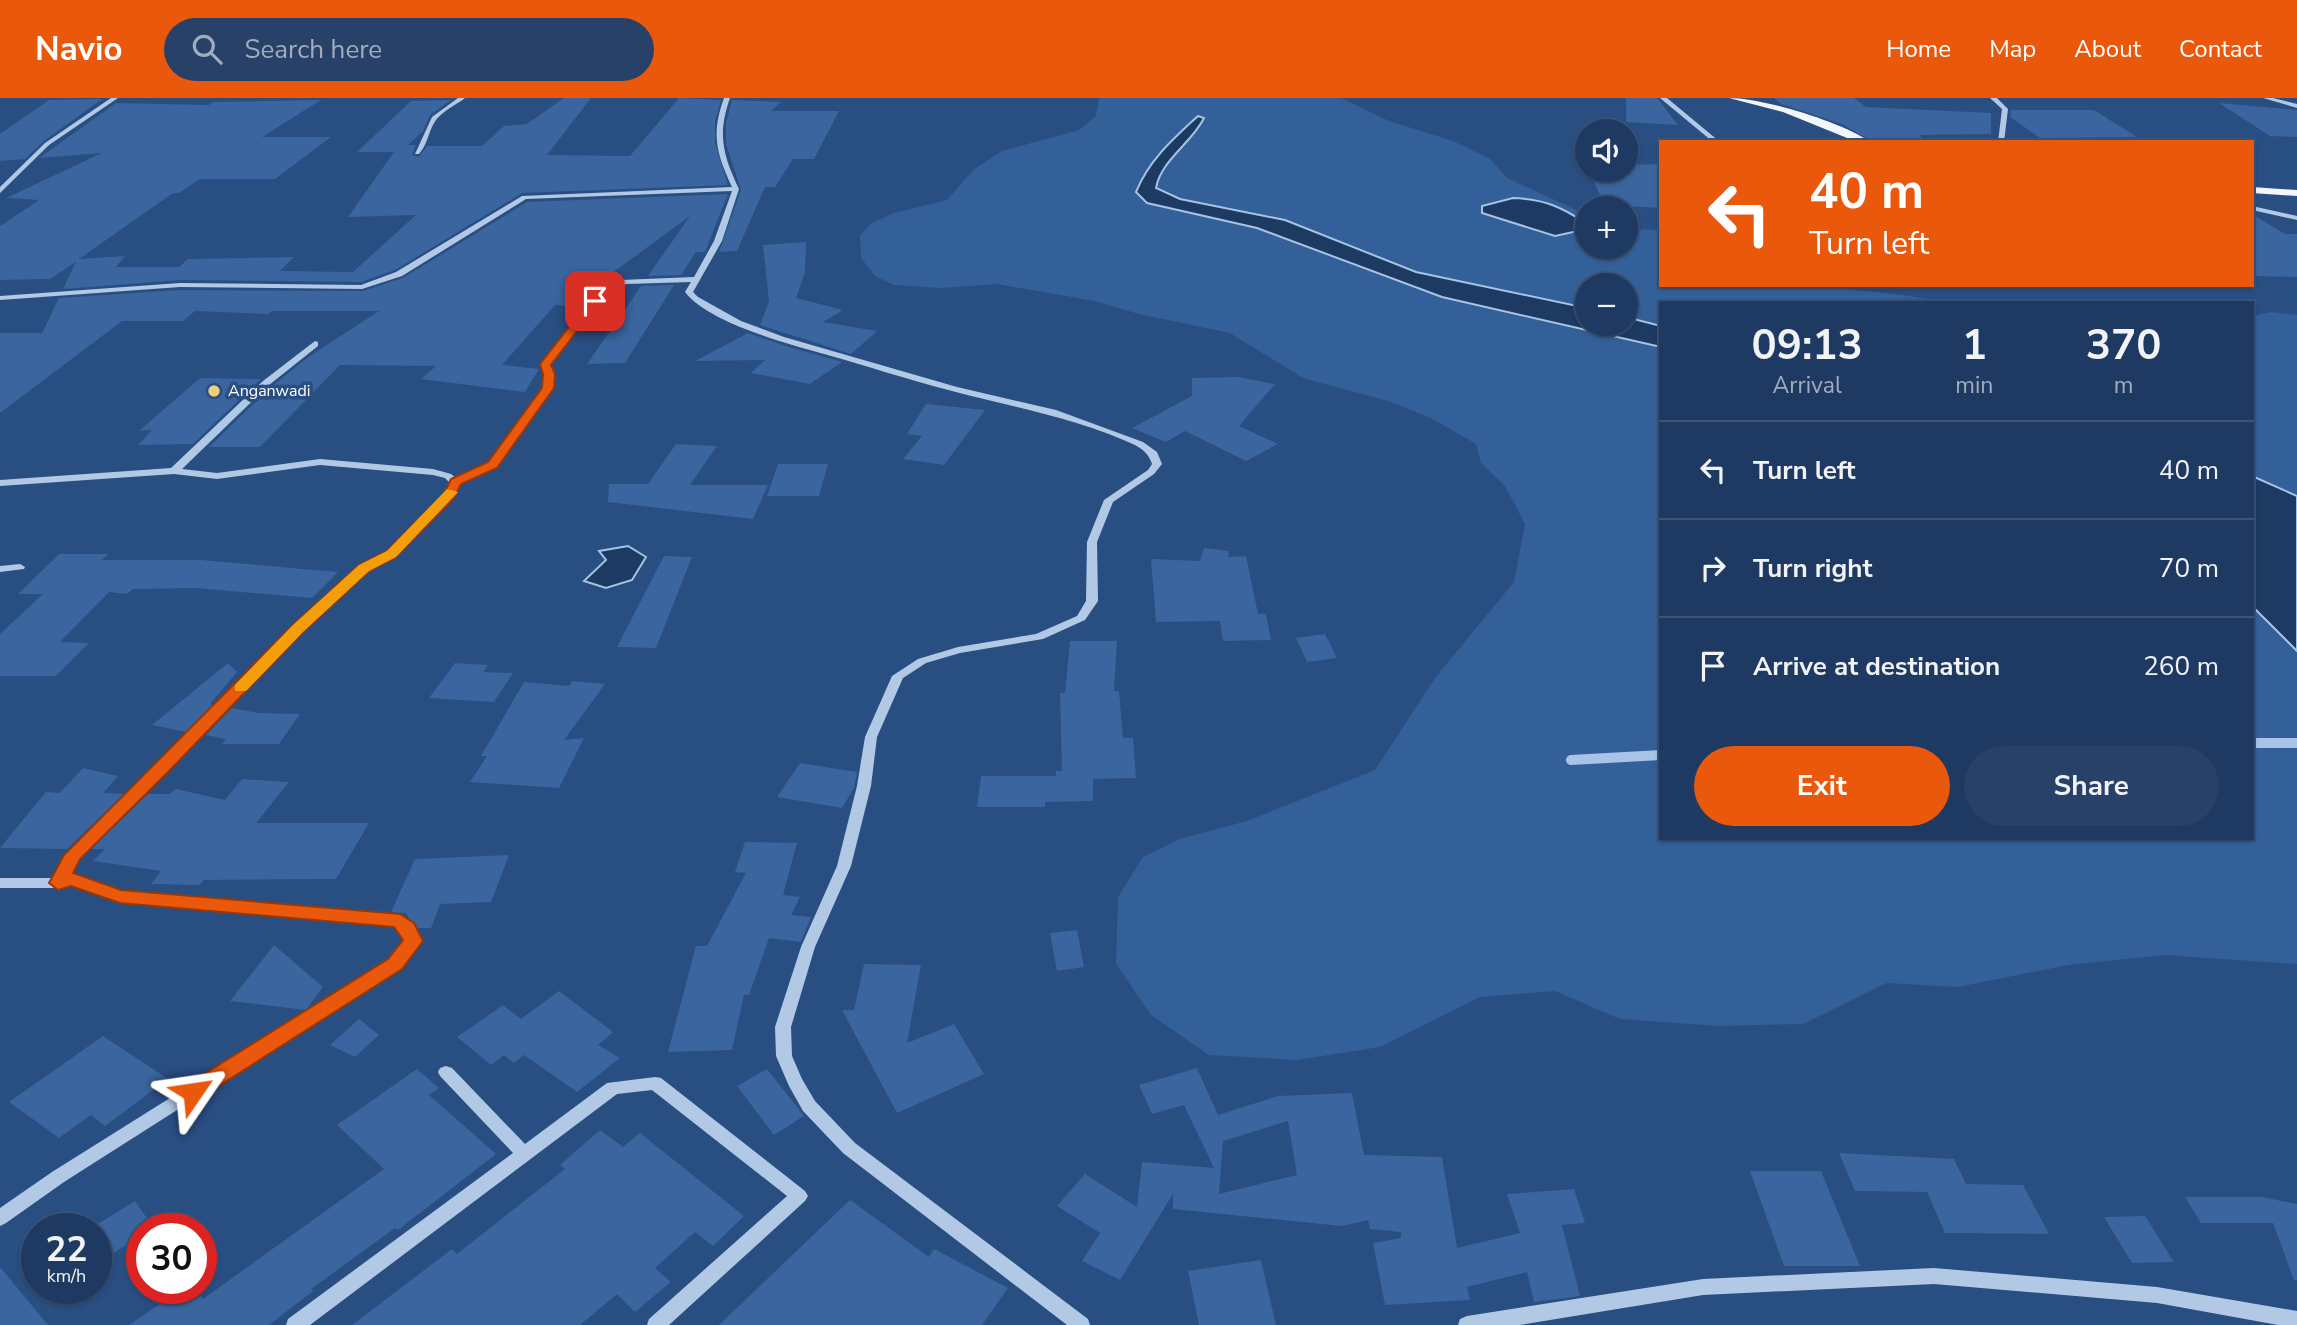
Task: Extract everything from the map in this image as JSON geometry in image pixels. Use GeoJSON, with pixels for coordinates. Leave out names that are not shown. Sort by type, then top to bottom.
{"type":"FeatureCollection","features":[{"type":"Feature","properties":{"kind":"main road"},"geometry":{"type":"LineString","coordinates":[[1734,98],[1786,110],[1861,140]]}},
{"type":"Feature","properties":{"kind":"main road"},"geometry":{"type":"LineString","coordinates":[[2254,190],[2297,193]]}},
{"type":"Feature","properties":{"kind":"street"},"geometry":{"type":"LineString","coordinates":[[0,191],[47,144],[115,98]]}},
{"type":"Feature","properties":{"kind":"street"},"geometry":{"type":"LineString","coordinates":[[417,153],[425,145],[430,125],[439,113],[462,98]]}},
{"type":"Feature","properties":{"kind":"street"},"geometry":{"type":"LineString","coordinates":[[727,98],[717,122],[718,141],[720,157],[736,189],[718,241],[689,292],[695,299],[759,332],[852,362],[1053,412],[1140,444],[1154,454],[1157,464],[1151,472],[1110,500],[1092,542],[1092,601],[1081,618],[1039,637],[958,650],[922,661],[898,676],[871,737],[864,786],[844,866],[808,947],[783,1027],[784,1056],[795,1081],[809,1106],[849,1148],[1081,1325]]}},
{"type":"Feature","properties":{"kind":"street"},"geometry":{"type":"LineString","coordinates":[[1663,98],[1715,140]]}},
{"type":"Feature","properties":{"kind":"street"},"geometry":{"type":"LineString","coordinates":[[1993,98],[2005,109],[2001,140]]}},
{"type":"Feature","properties":{"kind":"street"},"geometry":{"type":"LineString","coordinates":[[2266,98],[2297,106]]}},
{"type":"Feature","properties":{"kind":"street"},"geometry":{"type":"LineString","coordinates":[[0,298],[180,285],[362,287],[399,274],[524,197],[736,189]]}},
{"type":"Feature","properties":{"kind":"street"},"geometry":{"type":"LineString","coordinates":[[2254,208],[2297,218]]}},
{"type":"Feature","properties":{"kind":"street"},"geometry":{"type":"LineString","coordinates":[[58,883],[72,855],[162,769],[298,628],[364,568],[391,554],[400,546],[450,495],[455,482],[492,465],[548,388],[549,374],[545,364],[595,301],[624,282],[695,279]]}},
{"type":"Feature","properties":{"kind":"street"},"geometry":{"type":"LineString","coordinates":[[174,471],[266,383],[315,344]]}},
{"type":"Feature","properties":{"kind":"street"},"geometry":{"type":"LineString","coordinates":[[0,484],[174,471],[217,476],[320,462],[433,472],[448,476],[455,482]]}},
{"type":"Feature","properties":{"kind":"street"},"geometry":{"type":"LineString","coordinates":[[0,569],[20,567]]}},
{"type":"Feature","properties":{"kind":"street"},"geometry":{"type":"LineString","coordinates":[[0,883],[58,883],[71,879],[120,896],[400,920],[413,941],[395,964],[58,1177],[0,1218]]}},
{"type":"Feature","properties":{"kind":"street"},"geometry":{"type":"LineString","coordinates":[[446,1072],[524,1154]]}},
{"type":"Feature","properties":{"kind":"street"},"geometry":{"type":"LineString","coordinates":[[295,1325],[613,1088],[654,1083],[799,1196],[656,1325]]}},
{"type":"Feature","properties":{"kind":"street"},"geometry":{"type":"LineString","coordinates":[[1467,1325],[1703,1287],[1934,1276],[2158,1295],[2297,1320]]}},
{"type":"Feature","properties":{"kind":"shaded area"},"geometry":{"type":"Polygon","coordinates":[[[1099,98],[1341,98],[1389,121],[1453,141],[1490,159],[1507,178],[1575,209],[1575,259],[1638,259],[1638,229],[1659,230],[1659,287],[1842,289],[1938,301],[1659,301],[1659,840],[2254,840],[2254,316],[2271,312],[2297,315],[2297,964],[2165,955],[2068,965],[1958,987],[1887,983],[1803,1024],[1718,1026],[1620,1019],[1555,991],[1480,997],[1380,1047],[1297,1060],[1209,1055],[1151,1015],[1116,964],[1118,897],[1143,857],[1180,839],[1247,821],[1375,770],[1435,678],[1514,582],[1525,524],[1505,486],[1481,463],[1476,444],[1431,418],[1388,401],[1303,378],[1230,333],[1139,314],[1095,301],[997,284],[941,288],[894,285],[875,276],[861,258],[860,235],[872,223],[894,213],[947,200],[973,170],[1002,151],[1079,130],[1096,116],[1099,98]]]}},
{"type":"Feature","properties":{"kind":"shaded area"},"geometry":{"type":"Polygon","coordinates":[[[1198,116],[1204,118],[1170,160],[1156,188],[1180,199],[1285,220],[1416,272],[1575,305],[1575,327],[1442,297],[1257,228],[1147,203],[1136,192],[1141,180],[1162,151],[1198,116]]]}},
{"type":"Feature","properties":{"kind":"shaded area"},"geometry":{"type":"Polygon","coordinates":[[[1513,198],[1543,202],[1575,217],[1575,232],[1555,236],[1482,213],[1482,206],[1513,198]]]}},
{"type":"Feature","properties":{"kind":"shaded area"},"geometry":{"type":"Polygon","coordinates":[[[1638,320],[1659,325],[1659,347],[1613,336],[1638,336],[1638,320]]]}},
{"type":"Feature","properties":{"kind":"shaded area"},"geometry":{"type":"Polygon","coordinates":[[[2254,477],[2297,496],[2297,651],[2254,608],[2254,477]]]}},
{"type":"Feature","properties":{"kind":"shaded area"},"geometry":{"type":"Polygon","coordinates":[[[628,546],[646,557],[632,580],[606,588],[584,581],[606,560],[599,551],[628,546]]]}},
{"type":"Feature","properties":{"kind":"building"},"geometry":{"type":"Polygon","coordinates":[[[564,98],[591,98],[547,155],[630,156],[679,98],[721,100],[715,122],[715,143],[728,185],[522,193],[395,270],[361,282],[180,280],[63,289],[76,262],[50,279],[0,280],[0,226],[39,200],[6,198],[102,153],[39,158],[116,103],[209,105],[213,102],[321,100],[262,137],[331,137],[275,179],[200,179],[179,193],[173,193],[79,259],[125,256],[116,267],[179,267],[188,259],[294,257],[280,271],[353,272],[416,215],[348,217],[394,152],[357,152],[411,101],[451,100],[430,115],[423,131],[408,145],[416,145],[412,155],[419,157],[427,146],[482,146],[504,126],[527,124],[564,98]]]}},
{"type":"Feature","properties":{"kind":"building"},"geometry":{"type":"Polygon","coordinates":[[[1626,98],[1657,98],[1678,125],[1638,123],[1638,119],[1626,119],[1626,98]]]}},
{"type":"Feature","properties":{"kind":"building"},"geometry":{"type":"Polygon","coordinates":[[[1774,98],[1854,98],[1866,107],[1991,113],[1991,134],[1919,135],[1924,140],[1870,140],[1842,124],[1781,104],[1774,98]]]}},
{"type":"Feature","properties":{"kind":"building"},"geometry":{"type":"Polygon","coordinates":[[[102,99],[44,141],[25,159],[0,161],[0,134],[49,100],[102,99]]]}},
{"type":"Feature","properties":{"kind":"building"},"geometry":{"type":"Polygon","coordinates":[[[732,100],[781,102],[771,111],[839,111],[814,159],[793,159],[775,187],[765,187],[737,251],[719,252],[741,190],[726,144],[726,123],[732,100]]]}},
{"type":"Feature","properties":{"kind":"building"},"geometry":{"type":"Polygon","coordinates":[[[2219,103],[2297,110],[2297,137],[2270,136],[2219,103]]]}},
{"type":"Feature","properties":{"kind":"building"},"geometry":{"type":"Polygon","coordinates":[[[2011,110],[2094,110],[2137,137],[2040,138],[2010,117],[2011,110]]]}},
{"type":"Feature","properties":{"kind":"building"},"geometry":{"type":"Polygon","coordinates":[[[1659,164],[1659,208],[1638,207],[1638,196],[1600,196],[1594,182],[1638,182],[1638,165],[1659,164]]]}},
{"type":"Feature","properties":{"kind":"building"},"geometry":{"type":"Polygon","coordinates":[[[728,194],[705,252],[696,252],[681,275],[648,276],[690,216],[567,306],[555,305],[502,365],[539,369],[525,392],[421,379],[436,366],[340,365],[260,447],[209,447],[271,387],[307,358],[379,311],[272,311],[268,314],[195,311],[183,321],[122,321],[0,413],[0,333],[42,333],[59,298],[180,290],[363,291],[403,278],[527,202],[728,194]]]}},
{"type":"Feature","properties":{"kind":"building"},"geometry":{"type":"Polygon","coordinates":[[[2254,215],[2285,234],[2297,234],[2297,277],[2254,276],[2254,215]]]}},
{"type":"Feature","properties":{"kind":"building"},"geometry":{"type":"Polygon","coordinates":[[[806,242],[805,272],[796,298],[843,310],[823,322],[877,331],[851,354],[760,325],[769,301],[763,245],[806,242]]]}},
{"type":"Feature","properties":{"kind":"building"},"geometry":{"type":"Polygon","coordinates":[[[674,285],[625,363],[587,364],[641,286],[674,285]]]}},
{"type":"Feature","properties":{"kind":"building"},"geometry":{"type":"Polygon","coordinates":[[[748,333],[842,362],[810,384],[751,373],[765,360],[695,361],[748,333]]]}},
{"type":"Feature","properties":{"kind":"building"},"geometry":{"type":"Polygon","coordinates":[[[1238,377],[1275,384],[1239,426],[1278,444],[1246,461],[1185,431],[1166,442],[1132,428],[1192,396],[1192,378],[1238,377]]]}},
{"type":"Feature","properties":{"kind":"building"},"geometry":{"type":"Polygon","coordinates":[[[200,378],[261,379],[193,444],[138,445],[152,430],[139,431],[200,378]]]}},
{"type":"Feature","properties":{"kind":"building"},"geometry":{"type":"Polygon","coordinates":[[[926,404],[985,410],[944,465],[903,459],[922,436],[907,434],[926,404]]]}},
{"type":"Feature","properties":{"kind":"building"},"geometry":{"type":"Polygon","coordinates":[[[676,444],[717,446],[690,485],[768,485],[753,519],[608,502],[609,484],[648,484],[676,444]]]}},
{"type":"Feature","properties":{"kind":"building"},"geometry":{"type":"Polygon","coordinates":[[[778,464],[828,464],[819,496],[767,496],[778,464]]]}},
{"type":"Feature","properties":{"kind":"building"},"geometry":{"type":"Polygon","coordinates":[[[1204,548],[1229,551],[1228,557],[1246,556],[1258,614],[1266,614],[1271,640],[1223,641],[1220,621],[1156,622],[1151,559],[1200,561],[1204,548]]]}},
{"type":"Feature","properties":{"kind":"building"},"geometry":{"type":"Polygon","coordinates":[[[59,554],[108,554],[102,560],[200,560],[338,572],[312,598],[196,588],[133,589],[127,594],[109,592],[60,642],[89,643],[56,676],[0,676],[0,634],[43,594],[18,594],[59,554]]]}},
{"type":"Feature","properties":{"kind":"building"},"geometry":{"type":"Polygon","coordinates":[[[664,556],[692,557],[656,648],[617,647],[664,556]]]}},
{"type":"Feature","properties":{"kind":"building"},"geometry":{"type":"Polygon","coordinates":[[[1325,634],[1337,658],[1307,662],[1296,638],[1325,634]]]}},
{"type":"Feature","properties":{"kind":"building"},"geometry":{"type":"Polygon","coordinates":[[[1070,641],[1117,641],[1114,691],[1119,691],[1123,738],[1133,738],[1136,778],[1093,779],[1093,801],[1045,802],[1045,807],[977,807],[981,776],[1056,776],[1056,771],[1062,771],[1060,693],[1065,693],[1070,641]]]}},
{"type":"Feature","properties":{"kind":"building"},"geometry":{"type":"Polygon","coordinates":[[[228,663],[237,672],[210,704],[213,705],[187,732],[152,725],[228,663]]]}},
{"type":"Feature","properties":{"kind":"building"},"geometry":{"type":"Polygon","coordinates":[[[455,663],[488,665],[483,672],[513,673],[494,702],[429,698],[455,663]]]}},
{"type":"Feature","properties":{"kind":"building"},"geometry":{"type":"Polygon","coordinates":[[[572,681],[605,684],[564,740],[584,738],[559,788],[470,782],[487,756],[481,756],[524,682],[569,686],[572,681]]]}},
{"type":"Feature","properties":{"kind":"building"},"geometry":{"type":"Polygon","coordinates":[[[232,708],[259,713],[300,714],[279,744],[222,744],[226,739],[206,735],[232,708]]]}},
{"type":"Feature","properties":{"kind":"building"},"geometry":{"type":"Polygon","coordinates":[[[800,763],[857,772],[854,788],[842,808],[777,797],[800,763]]]}},
{"type":"Feature","properties":{"kind":"building"},"geometry":{"type":"Polygon","coordinates":[[[83,768],[118,776],[103,793],[124,794],[67,849],[0,848],[46,792],[60,793],[83,768]]]}},
{"type":"Feature","properties":{"kind":"building"},"geometry":{"type":"Polygon","coordinates":[[[242,779],[289,782],[256,823],[369,823],[336,879],[204,880],[200,885],[151,884],[161,871],[93,861],[105,849],[91,849],[148,794],[169,794],[176,789],[225,800],[242,779]]]}},
{"type":"Feature","properties":{"kind":"building"},"geometry":{"type":"Polygon","coordinates":[[[745,842],[797,843],[783,895],[800,897],[791,915],[811,917],[801,942],[769,938],[749,995],[744,995],[732,1050],[668,1052],[696,946],[707,946],[746,873],[735,872],[745,842]]]}},
{"type":"Feature","properties":{"kind":"building"},"geometry":{"type":"Polygon","coordinates":[[[509,855],[491,902],[440,904],[431,928],[415,928],[406,913],[391,912],[415,859],[509,855]]]}},
{"type":"Feature","properties":{"kind":"building"},"geometry":{"type":"Polygon","coordinates":[[[1077,930],[1084,967],[1057,971],[1050,933],[1077,930]]]}},
{"type":"Feature","properties":{"kind":"building"},"geometry":{"type":"Polygon","coordinates":[[[274,945],[323,987],[306,1010],[230,1001],[274,945]]]}},
{"type":"Feature","properties":{"kind":"building"},"geometry":{"type":"Polygon","coordinates":[[[864,964],[921,965],[907,1043],[954,1024],[984,1074],[897,1113],[842,1010],[854,1010],[864,964]]]}},
{"type":"Feature","properties":{"kind":"building"},"geometry":{"type":"Polygon","coordinates":[[[559,991],[613,1032],[598,1045],[620,1058],[577,1092],[524,1055],[514,1063],[504,1055],[491,1065],[457,1037],[503,1005],[521,1019],[559,991]]]}},
{"type":"Feature","properties":{"kind":"building"},"geometry":{"type":"Polygon","coordinates":[[[359,1019],[379,1035],[355,1057],[330,1045],[359,1019]]]}},
{"type":"Feature","properties":{"kind":"building"},"geometry":{"type":"Polygon","coordinates":[[[103,1036],[168,1079],[105,1126],[91,1115],[59,1138],[9,1102],[103,1036]]]}},
{"type":"Feature","properties":{"kind":"building"},"geometry":{"type":"Polygon","coordinates":[[[1197,1068],[1218,1115],[1278,1096],[1352,1093],[1364,1155],[1442,1157],[1457,1248],[1520,1233],[1507,1194],[1574,1189],[1585,1223],[1562,1225],[1580,1296],[1534,1302],[1527,1272],[1467,1287],[1470,1300],[1385,1305],[1373,1243],[1401,1238],[1401,1232],[1370,1229],[1368,1220],[1342,1226],[1173,1209],[1173,1194],[1120,1280],[1082,1261],[1100,1233],[1057,1206],[1085,1174],[1137,1207],[1142,1162],[1214,1168],[1184,1105],[1152,1114],[1139,1085],[1197,1068]],[[1288,1121],[1223,1141],[1219,1194],[1297,1175],[1288,1121]]]}},
{"type":"Feature","properties":{"kind":"building"},"geometry":{"type":"Polygon","coordinates":[[[417,1069],[439,1088],[429,1095],[496,1154],[398,1230],[395,1228],[311,1289],[313,1291],[269,1325],[129,1325],[160,1304],[217,1304],[217,1289],[384,1169],[337,1125],[417,1069]]]}},
{"type":"Feature","properties":{"kind":"building"},"geometry":{"type":"Polygon","coordinates":[[[767,1069],[804,1116],[774,1135],[737,1086],[767,1069]]]}},
{"type":"Feature","properties":{"kind":"building"},"geometry":{"type":"Polygon","coordinates":[[[600,1130],[623,1147],[640,1133],[744,1216],[713,1246],[695,1232],[655,1268],[671,1282],[635,1312],[617,1294],[580,1325],[352,1325],[452,1249],[457,1254],[565,1169],[560,1165],[600,1130]]]}},
{"type":"Feature","properties":{"kind":"building"},"geometry":{"type":"Polygon","coordinates":[[[1839,1153],[1954,1159],[1966,1184],[2023,1185],[2049,1234],[1945,1233],[1927,1192],[1855,1191],[1839,1153]]]}},
{"type":"Feature","properties":{"kind":"building"},"geometry":{"type":"Polygon","coordinates":[[[1750,1171],[1821,1171],[1860,1266],[1784,1266],[1750,1171]]]}},
{"type":"Feature","properties":{"kind":"building"},"geometry":{"type":"Polygon","coordinates":[[[2185,1197],[2262,1197],[2297,1204],[2297,1280],[2294,1280],[2273,1223],[2201,1223],[2185,1197]]]}},
{"type":"Feature","properties":{"kind":"building"},"geometry":{"type":"Polygon","coordinates":[[[850,1200],[929,1257],[934,1249],[1008,1288],[982,1325],[719,1325],[850,1200]]]}},
{"type":"Feature","properties":{"kind":"building"},"geometry":{"type":"Polygon","coordinates":[[[135,1201],[143,1213],[126,1213],[126,1245],[112,1254],[112,1215],[135,1201]]]}},
{"type":"Feature","properties":{"kind":"building"},"geometry":{"type":"Polygon","coordinates":[[[2145,1216],[2174,1262],[2132,1263],[2104,1217],[2145,1216]]]}},
{"type":"Feature","properties":{"kind":"building"},"geometry":{"type":"Polygon","coordinates":[[[1261,1260],[1276,1325],[1199,1325],[1188,1271],[1261,1260]]]}},
{"type":"Feature","properties":{"kind":"building"},"geometry":{"type":"Polygon","coordinates":[[[0,1267],[21,1292],[21,1304],[31,1304],[48,1325],[0,1325],[0,1267]]]}},
{"type":"Feature","properties":{"kind":"waterway"},"geometry":{"type":"LineString","coordinates":[[2254,743],[2297,743]]}},
{"type":"Feature","properties":{"kind":"waterway"},"geometry":{"type":"LineString","coordinates":[[1571,760],[1659,755]]}},
{"type":"Feature","properties":{"kind":"slow traffic"},"geometry":{"type":"LineString","coordinates":[[240,688],[298,628],[364,568],[391,554],[451,492]]}},
{"type":"Feature","properties":{"kind":"place","name":"Anganwadi"},"geometry":{"type":"Point","coordinates":[214,391]}},
{"type":"Feature","properties":{"kind":"route"},"geometry":{"type":"LineString","coordinates":[[193,1092],[395,964],[413,941],[407,928],[400,920],[120,896],[71,879],[58,883],[72,855],[162,769],[298,628],[364,568],[391,554],[408,538],[450,495],[455,482],[492,465],[548,388],[549,374],[545,364],[578,326],[595,301]]}}]}
